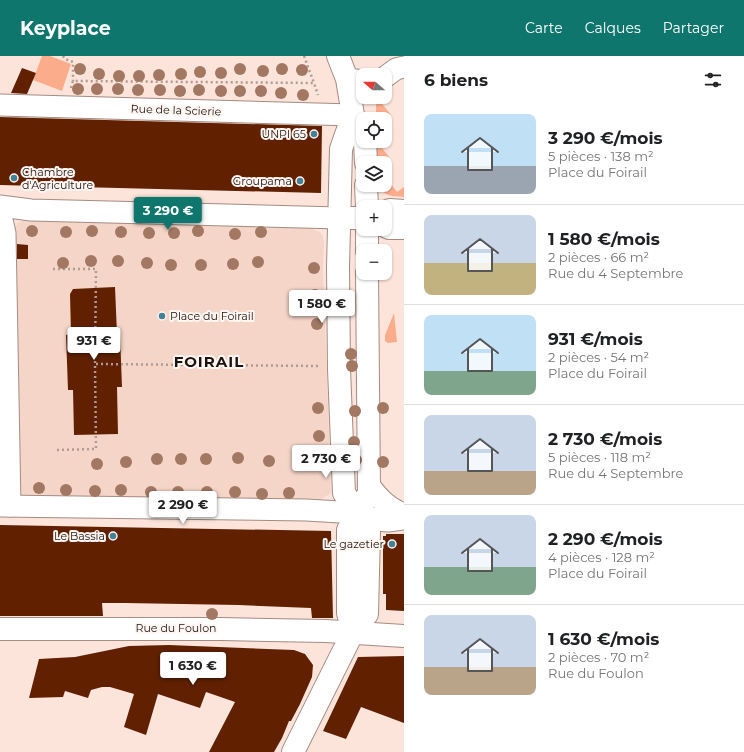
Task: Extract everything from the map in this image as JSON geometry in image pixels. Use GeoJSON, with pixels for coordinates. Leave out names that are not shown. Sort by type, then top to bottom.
{"type":"FeatureCollection","features":[{"type":"Feature","properties":{"kind":"main road"},"geometry":{"type":"LineString","coordinates":[[338,56],[355,80],[353,115],[341,149],[338,267],[339,369],[344,493],[358,512]]}},
{"type":"Feature","properties":{"kind":"main road"},"geometry":{"type":"LineString","coordinates":[[353,115],[356,121]]}},
{"type":"Feature","properties":{"kind":"main road"},"geometry":{"type":"LineString","coordinates":[[392,210],[404,211]]}},
{"type":"Feature","properties":{"kind":"main road"},"geometry":{"type":"LineString","coordinates":[[339,218],[356,218]]}},
{"type":"Feature","properties":{"kind":"main road"},"geometry":{"type":"LineString","coordinates":[[392,228],[404,228]]}},
{"type":"Feature","properties":{"kind":"main road"},"geometry":{"type":"LineString","coordinates":[[293,752],[353,632],[348,613],[348,530],[369,494],[367,280]]}},
{"type":"Feature","properties":{"kind":"main road","name":"Rue du Foulon"},"geometry":{"type":"LineString","coordinates":[[0,629],[143,628],[353,632],[404,636]]}},
{"type":"Feature","properties":{"kind":"street"},"geometry":{"type":"LineString","coordinates":[[392,72],[404,67]]}},
{"type":"Feature","properties":{"kind":"street","name":"Rue de la Scierie"},"geometry":{"type":"LineString","coordinates":[[0,105],[353,115]]}},
{"type":"Feature","properties":{"kind":"street"},"geometry":{"type":"LineString","coordinates":[[0,206],[39,211],[339,218]]}},
{"type":"Feature","properties":{"kind":"street"},"geometry":{"type":"LineString","coordinates":[[0,211],[5,233],[5,506],[306,510],[358,512],[377,520],[388,521],[404,519]]}},
{"type":"Feature","properties":{"kind":"street"},"geometry":{"type":"LineString","coordinates":[[369,485],[378,497],[388,506],[404,514]]}},
{"type":"Feature","properties":{"kind":"path"},"geometry":{"type":"LineString","coordinates":[[63,56],[65,59],[73,62],[73,81],[68,93]]}},
{"type":"Feature","properties":{"kind":"path"},"geometry":{"type":"LineString","coordinates":[[304,56],[320,100]]}},
{"type":"Feature","properties":{"kind":"path"},"geometry":{"type":"LineString","coordinates":[[73,81],[314,83]]}},
{"type":"Feature","properties":{"kind":"path"},"geometry":{"type":"LineString","coordinates":[[53,269],[96,269],[96,449],[57,450]]}},
{"type":"Feature","properties":{"kind":"path"},"geometry":{"type":"LineString","coordinates":[[95,364],[321,366]]}},
{"type":"Feature","properties":{"kind":"shaded area"},"geometry":{"type":"Polygon","coordinates":[[[42,56],[50,56],[71,64],[62,91],[33,80],[42,56]]]}},
{"type":"Feature","properties":{"kind":"shaded area"},"geometry":{"type":"Polygon","coordinates":[[[376,104],[382,104],[389,112],[376,112],[376,104]]]}},
{"type":"Feature","properties":{"kind":"shaded area"},"geometry":{"type":"Polygon","coordinates":[[[376,148],[382,148],[388,156],[375,156],[376,148]]]}},
{"type":"Feature","properties":{"kind":"shaded area"},"geometry":{"type":"Polygon","coordinates":[[[392,185],[397,192],[404,187],[404,197],[386,194],[383,192],[392,192],[392,185]]]}},
{"type":"Feature","properties":{"kind":"shaded area","name":"Place du Foirail"},"geometry":{"type":"Polygon","coordinates":[[[25,220],[310,228],[320,232],[324,243],[323,266],[331,493],[320,500],[296,505],[25,499],[20,493],[13,230],[18,223],[25,220]]]}},
{"type":"Feature","properties":{"kind":"shaded area"},"geometry":{"type":"Polygon","coordinates":[[[394,313],[397,342],[388,343],[385,341],[385,335],[394,313]]]}},
{"type":"Feature","properties":{"kind":"building"},"geometry":{"type":"Polygon","coordinates":[[[22,68],[36,73],[27,94],[11,93],[22,68]]]}},
{"type":"Feature","properties":{"kind":"building"},"geometry":{"type":"Polygon","coordinates":[[[0,117],[322,126],[321,193],[0,185],[0,117]]]}},
{"type":"Feature","properties":{"kind":"building"},"geometry":{"type":"Polygon","coordinates":[[[17,244],[28,245],[28,259],[17,259],[17,244]]]}},
{"type":"Feature","properties":{"kind":"building"},"geometry":{"type":"Polygon","coordinates":[[[115,287],[117,334],[120,334],[122,387],[117,387],[118,434],[74,435],[73,390],[68,390],[66,335],[71,334],[70,294],[73,289],[115,287]]]}},
{"type":"Feature","properties":{"kind":"building"},"geometry":{"type":"Polygon","coordinates":[[[0,525],[331,531],[333,618],[312,618],[311,608],[125,603],[102,603],[103,616],[0,616],[0,525]]]}},
{"type":"Feature","properties":{"kind":"building"},"geometry":{"type":"Polygon","coordinates":[[[386,534],[404,534],[404,611],[386,610],[386,594],[383,594],[383,536],[386,536],[386,534]]]}},
{"type":"Feature","properties":{"kind":"building"},"geometry":{"type":"Polygon","coordinates":[[[169,645],[294,650],[305,654],[313,665],[312,677],[300,704],[291,721],[289,721],[274,752],[209,752],[235,702],[206,692],[200,708],[158,694],[146,735],[124,727],[134,694],[110,687],[102,687],[91,690],[88,698],[65,691],[63,697],[29,698],[39,659],[75,657],[129,646],[169,645]]]}},
{"type":"Feature","properties":{"kind":"building"},"geometry":{"type":"Polygon","coordinates":[[[404,656],[404,723],[361,707],[346,739],[323,731],[358,657],[404,656]]]}},
{"type":"Feature","properties":{"kind":"place","name":"UNPI 65"},"geometry":{"type":"Point","coordinates":[314,134]}},
{"type":"Feature","properties":{"kind":"place","name":"Chambre d'Agriculture"},"geometry":{"type":"Point","coordinates":[14,178]}},
{"type":"Feature","properties":{"kind":"place","name":"Groupama"},"geometry":{"type":"Point","coordinates":[300,181]}},
{"type":"Feature","properties":{"kind":"place","name":"Place du Foirail"},"geometry":{"type":"Point","coordinates":[162,316]}},
{"type":"Feature","properties":{"kind":"place","name":"Le Bassia"},"geometry":{"type":"Point","coordinates":[113,536]}},
{"type":"Feature","properties":{"kind":"place","name":"Le gazetier"},"geometry":{"type":"Point","coordinates":[392,544]}},
{"type":"Feature","properties":{"kind":"district","name":"FOIRAIL"},"geometry":{"type":"Point","coordinates":[209,362]}}]}
